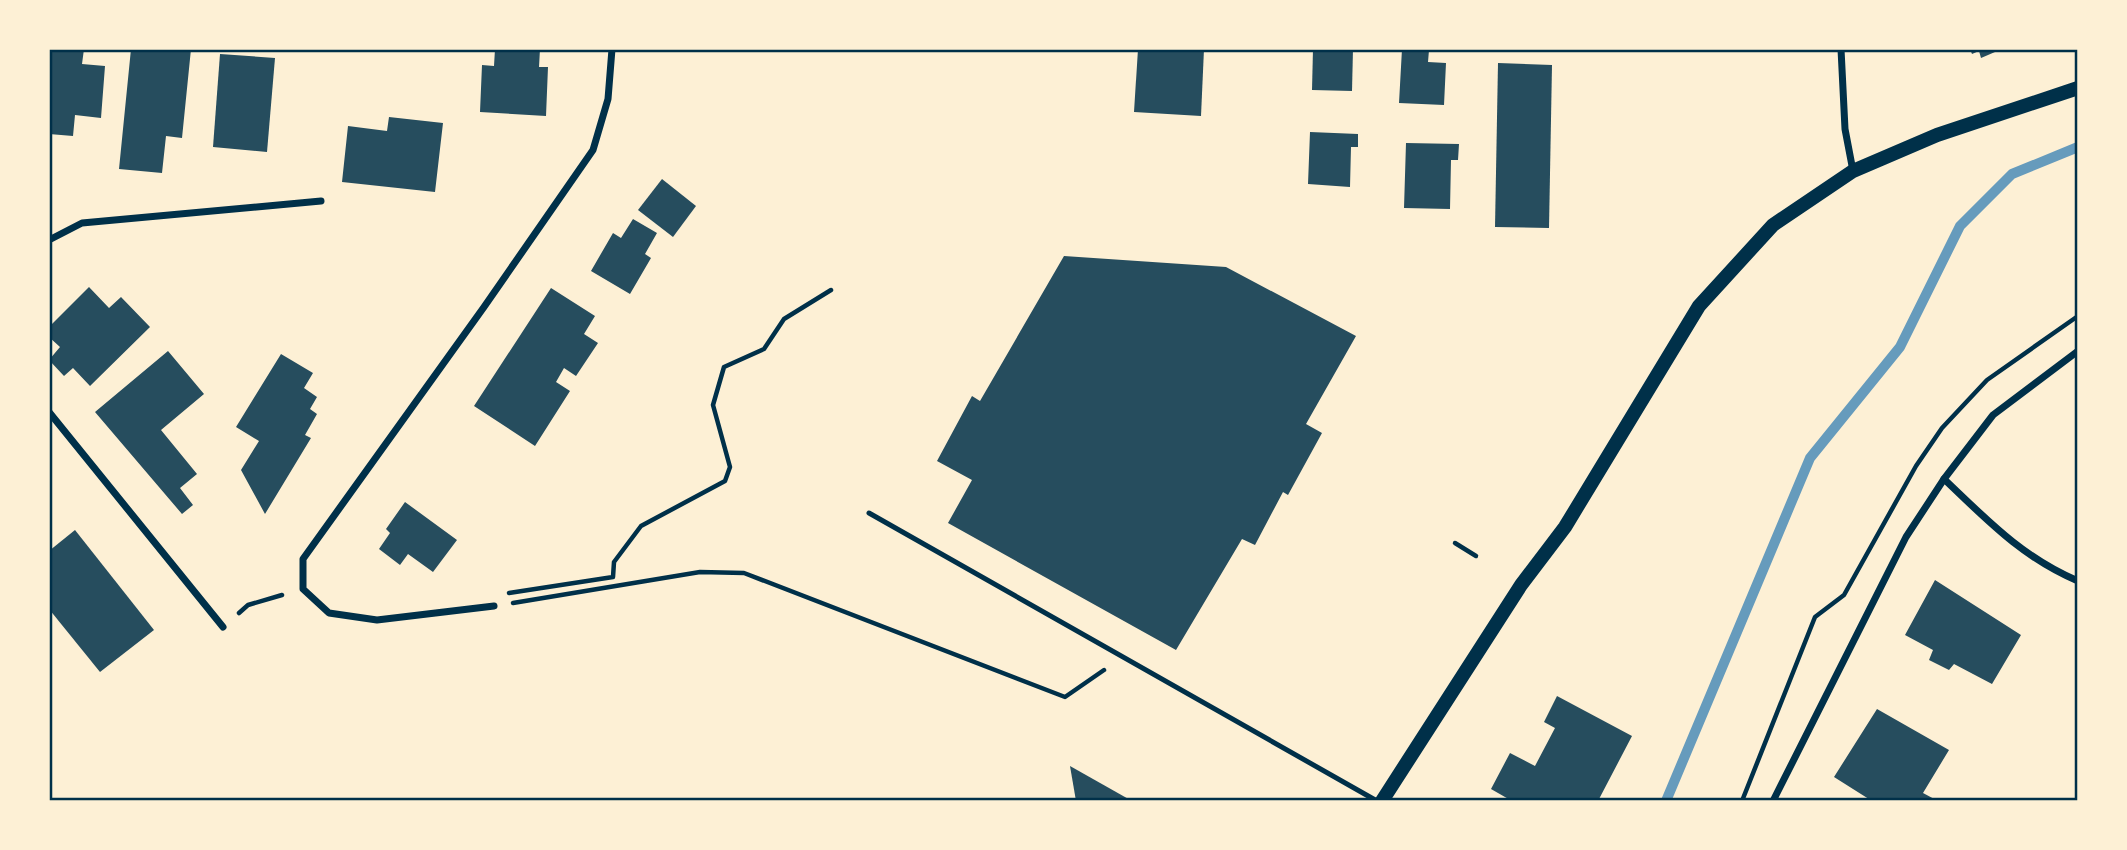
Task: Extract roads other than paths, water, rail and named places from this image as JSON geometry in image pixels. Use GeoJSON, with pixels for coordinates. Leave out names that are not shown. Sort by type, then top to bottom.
{"type":"FeatureCollection","features":[{"type":"Feature","properties":{"kind":"main road"},"geometry":{"type":"LineString","coordinates":[[1379,801],[1521,585],[1564,527],[1699,306],[1773,225],[1853,171],[1937,135],[2078,88]]}},
{"type":"Feature","properties":{"kind":"street"},"geometry":{"type":"LineString","coordinates":[[494,606],[377,620],[329,613],[303,589],[303,559],[593,150],[608,99],[612,49]]}},
{"type":"Feature","properties":{"kind":"street"},"geometry":{"type":"LineString","coordinates":[[1841,49],[1845,130],[1853,171]]}},
{"type":"Feature","properties":{"kind":"street"},"geometry":{"type":"LineString","coordinates":[[49,240],[82,223],[321,201]]}},
{"type":"Feature","properties":{"kind":"street"},"geometry":{"type":"LineString","coordinates":[[1773,801],[1906,537],[1944,479],[1993,415],[2078,351]]}},
{"type":"Feature","properties":{"kind":"street"},"geometry":{"type":"LineString","coordinates":[[49,412],[223,627]]}},
{"type":"Feature","properties":{"kind":"street"},"geometry":{"type":"LineString","coordinates":[[1944,479],[2011,542],[2078,581]]}},
{"type":"Feature","properties":{"kind":"lane"},"geometry":{"type":"LineString","coordinates":[[869,513],[1379,801]]}},
{"type":"Feature","properties":{"kind":"waterway"},"geometry":{"type":"LineString","coordinates":[[1666,801],[1810,458],[1900,347],[1960,226],[2012,174],[2078,147]]}}]}
